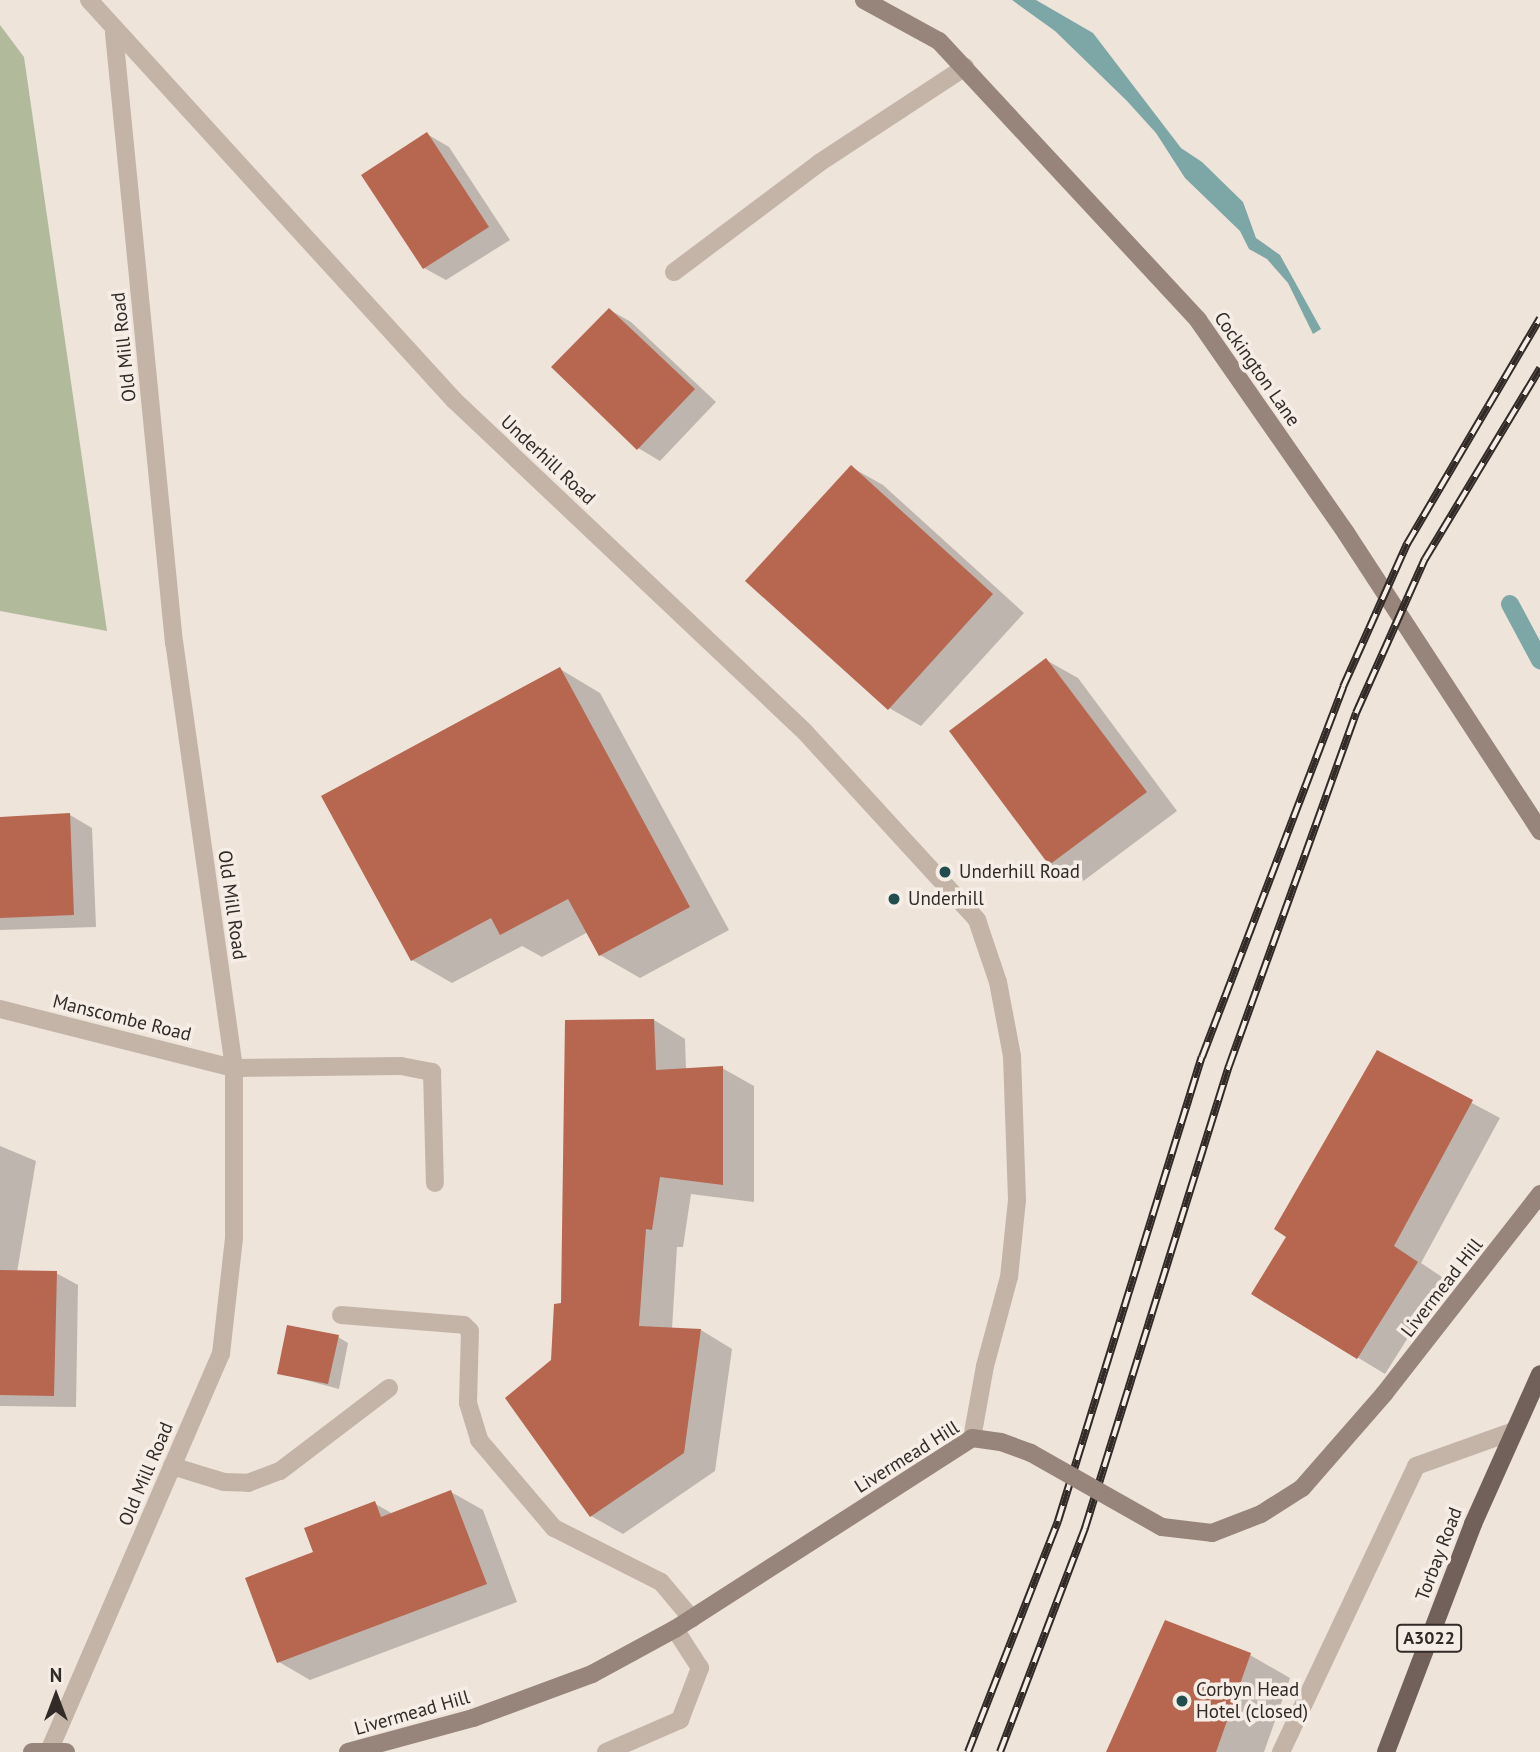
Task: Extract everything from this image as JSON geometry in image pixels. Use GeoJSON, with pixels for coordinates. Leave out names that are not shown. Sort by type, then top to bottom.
{"type":"FeatureCollection","features":[{"type":"Feature","properties":{"kind":"main road","name":"Torbay Road"},"geometry":{"type":"LineString","coordinates":[[1386,1752],[1473,1524],[1540,1374]]}},
{"type":"Feature","properties":{"kind":"street","name":"Underhill Road"},"geometry":{"type":"LineString","coordinates":[[89,0],[114,33],[454,400],[805,732],[977,920],[998,982],[1012,1056],[1017,1200],[1009,1277],[985,1366],[972,1438]]}},
{"type":"Feature","properties":{"kind":"street","name":"Cockington Lane"},"geometry":{"type":"LineString","coordinates":[[864,0],[939,41],[1198,320],[1346,533],[1540,831]]}},
{"type":"Feature","properties":{"kind":"street","name":"Old Mill Road"},"geometry":{"type":"LineString","coordinates":[[49,1752],[221,1354],[234,1238],[234,1068],[174,643],[114,33]]}},
{"type":"Feature","properties":{"kind":"street"},"geometry":{"type":"LineString","coordinates":[[674,272],[820,163],[965,67]]}},
{"type":"Feature","properties":{"kind":"street","name":"Manscombe Road"},"geometry":{"type":"LineString","coordinates":[[0,1009],[234,1068],[401,1066],[432,1072],[435,1183]]}},
{"type":"Feature","properties":{"kind":"street","name":"Livermead Hill"},"geometry":{"type":"LineString","coordinates":[[348,1752],[473,1718],[592,1674],[676,1629],[972,1438],[1002,1442],[1031,1454],[1162,1527],[1212,1533],[1261,1514],[1302,1488],[1384,1394],[1540,1194]]}},
{"type":"Feature","properties":{"kind":"street"},"geometry":{"type":"LineString","coordinates":[[341,1315],[464,1325],[470,1331],[468,1403],[480,1440],[554,1528],[661,1582],[692,1619]]}},
{"type":"Feature","properties":{"kind":"street"},"geometry":{"type":"LineString","coordinates":[[172,1466],[224,1482],[248,1483],[280,1471],[389,1388]]}},
{"type":"Feature","properties":{"kind":"street"},"geometry":{"type":"LineString","coordinates":[[1281,1752],[1416,1466],[1514,1431]]}},
{"type":"Feature","properties":{"kind":"street"},"geometry":{"type":"LineString","coordinates":[[606,1752],[680,1720],[700,1668],[676,1629]]}},
{"type":"Feature","properties":{"kind":"green space"},"geometry":{"type":"Polygon","coordinates":[[[0,25],[24,57],[107,631],[0,611],[0,25]]]}},
{"type":"Feature","properties":{"kind":"water"},"geometry":{"type":"Polygon","coordinates":[[[1012,0],[1036,0],[1093,33],[1181,148],[1202,162],[1243,202],[1256,238],[1280,255],[1321,329],[1313,334],[1288,283],[1267,259],[1249,249],[1240,231],[1185,178],[1156,133],[1127,101],[1055,31],[1012,0]]]}},
{"type":"Feature","properties":{"kind":"building"},"geometry":{"type":"Polygon","coordinates":[[[427,132],[489,227],[423,269],[361,175],[427,132]]]}},
{"type":"Feature","properties":{"kind":"building"},"geometry":{"type":"Polygon","coordinates":[[[609,308],[695,389],[637,450],[551,367],[609,308]]]}},
{"type":"Feature","properties":{"kind":"building"},"geometry":{"type":"Polygon","coordinates":[[[851,465],[993,594],[888,710],[745,581],[851,465]]]}},
{"type":"Feature","properties":{"kind":"building"},"geometry":{"type":"Polygon","coordinates":[[[1046,658],[1147,792],[1049,865],[949,731],[1046,658]]]}},
{"type":"Feature","properties":{"kind":"building"},"geometry":{"type":"Polygon","coordinates":[[[560,667],[690,907],[599,956],[568,899],[500,935],[491,918],[411,961],[321,796],[560,667]]]}},
{"type":"Feature","properties":{"kind":"building"},"geometry":{"type":"Polygon","coordinates":[[[70,813],[74,915],[0,918],[0,817],[70,813]]]}},
{"type":"Feature","properties":{"kind":"building"},"geometry":{"type":"Polygon","coordinates":[[[654,1019],[656,1070],[723,1066],[723,1185],[660,1177],[652,1230],[646,1229],[639,1326],[701,1329],[684,1453],[590,1517],[505,1398],[551,1360],[554,1304],[561,1303],[565,1020],[654,1019]]]}},
{"type":"Feature","properties":{"kind":"building"},"geometry":{"type":"Polygon","coordinates":[[[1377,1050],[1473,1100],[1394,1246],[1418,1262],[1357,1359],[1251,1294],[1286,1237],[1274,1229],[1377,1050]]]}},
{"type":"Feature","properties":{"kind":"building"},"geometry":{"type":"Polygon","coordinates":[[[0,1270],[57,1271],[54,1396],[0,1395],[0,1270]]]}},
{"type":"Feature","properties":{"kind":"building"},"geometry":{"type":"Polygon","coordinates":[[[287,1325],[339,1335],[328,1384],[277,1374],[287,1325]]]}},
{"type":"Feature","properties":{"kind":"building"},"geometry":{"type":"Polygon","coordinates":[[[451,1490],[487,1584],[277,1663],[245,1578],[313,1552],[304,1528],[375,1501],[381,1517],[451,1490]]]}},
{"type":"Feature","properties":{"kind":"building","name":"Corbyn Head Hotel (closed)"},"geometry":{"type":"Polygon","coordinates":[[[1165,1620],[1251,1653],[1216,1752],[1106,1752],[1165,1620]]]}},
{"type":"Feature","properties":{"kind":"waterway"},"geometry":{"type":"LineString","coordinates":[[1510,604],[1540,660]]}},
{"type":"Feature","properties":{"kind":"railway"},"geometry":{"type":"LineString","coordinates":[[968,1752],[1058,1521],[1202,1057],[1343,687],[1407,544],[1540,318]]}},
{"type":"Feature","properties":{"kind":"railway"},"geometry":{"type":"LineString","coordinates":[[1000,1752],[1085,1528],[1229,1066],[1356,713],[1425,559],[1540,368]]}},
{"type":"Feature","properties":{"kind":"place","name":"Underhill Road"},"geometry":{"type":"Point","coordinates":[945,872]}},
{"type":"Feature","properties":{"kind":"place","name":"Underhill"},"geometry":{"type":"Point","coordinates":[894,899]}},
{"type":"Feature","properties":{"kind":"place","name":"Corbyn Head Hotel (closed)"},"geometry":{"type":"Point","coordinates":[1182,1701]}}]}
